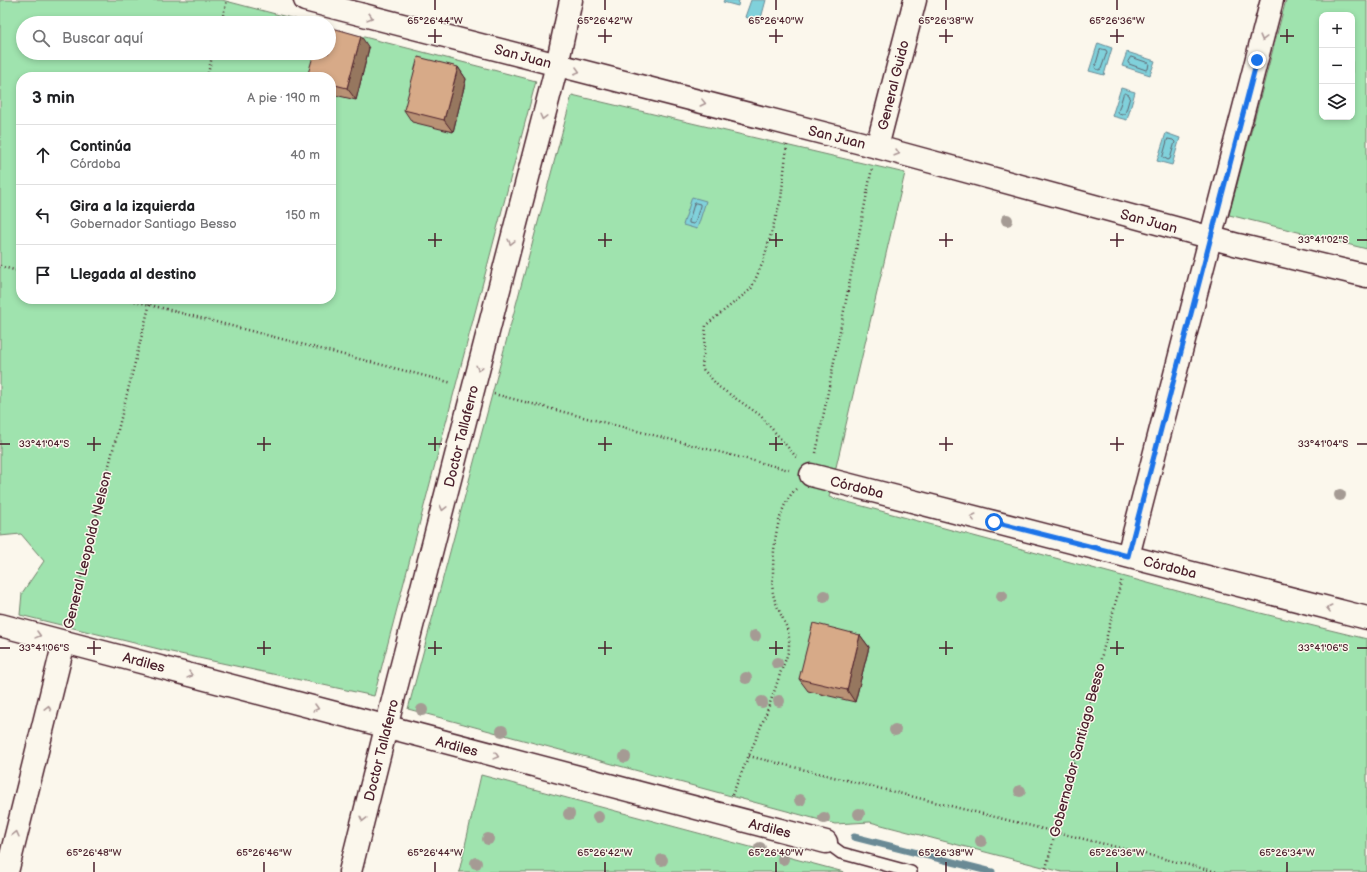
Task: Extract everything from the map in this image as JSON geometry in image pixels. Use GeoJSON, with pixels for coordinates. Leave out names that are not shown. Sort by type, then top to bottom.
{"type":"FeatureCollection","features":[{"type":"Feature","properties":{"kind":"street","name":"San Juan"},"geometry":{"type":"LineString","coordinates":[[305,0],[877,147],[1210,238],[1367,276]]}},
{"type":"Feature","properties":{"kind":"street","name":"Doctor Tallaferro"},"geometry":{"type":"LineString","coordinates":[[350,872],[557,65],[571,0]]}},
{"type":"Feature","properties":{"kind":"street","name":"General Guido"},"geometry":{"type":"LineString","coordinates":[[877,147],[914,0]]}},
{"type":"Feature","properties":{"kind":"street"},"geometry":{"type":"LineString","coordinates":[[1128,556],[1272,0]]}},
{"type":"Feature","properties":{"kind":"street","name":"Córdoba"},"geometry":{"type":"LineString","coordinates":[[811,475],[1367,618]]}},
{"type":"Feature","properties":{"kind":"street","name":"Ardiles"},"geometry":{"type":"LineString","coordinates":[[0,625],[826,842]]}},
{"type":"Feature","properties":{"kind":"street","name":"General Leopoldo Nelson"},"geometry":{"type":"LineString","coordinates":[[7,872],[64,642]]}},
{"type":"Feature","properties":{"kind":"lane","name":"Ardiles"},"geometry":{"type":"LineString","coordinates":[[826,842],[841,853],[911,872]]}},
{"type":"Feature","properties":{"kind":"path"},"geometry":{"type":"LineString","coordinates":[[223,16],[227,0]]}},
{"type":"Feature","properties":{"kind":"path"},"geometry":{"type":"LineString","coordinates":[[208,72],[211,60]]}},
{"type":"Feature","properties":{"kind":"path"},"geometry":{"type":"LineString","coordinates":[[789,125],[781,199],[763,262],[751,289],[706,325],[702,368],[719,387],[760,415],[811,475]]}},
{"type":"Feature","properties":{"kind":"path"},"geometry":{"type":"LineString","coordinates":[[0,266],[16,271]]}},
{"type":"Feature","properties":{"kind":"path","name":"General Leopoldo Nelson"},"geometry":{"type":"LineString","coordinates":[[64,642],[150,304]]}},
{"type":"Feature","properties":{"kind":"path","name":"Gobernador Santiago Besso"},"geometry":{"type":"LineString","coordinates":[[1044,872],[1128,556]]}},
{"type":"Feature","properties":{"kind":"path"},"geometry":{"type":"LineString","coordinates":[[749,756],[1217,872]]}},
{"type":"Feature","properties":{"kind":"green space"},"geometry":{"type":"Polygon","coordinates":[[[0,0],[222,0],[283,16],[16,16],[16,60],[336,60],[336,30],[536,81],[374,696],[171,652],[20,615],[22,593],[44,561],[21,534],[0,536],[0,0]]]}},
{"type":"Feature","properties":{"kind":"green space"},"geometry":{"type":"Polygon","coordinates":[[[1286,0],[1367,0],[1367,249],[1229,215],[1286,0]]]}},
{"type":"Feature","properties":{"kind":"green space"},"geometry":{"type":"Polygon","coordinates":[[[572,95],[905,173],[829,497],[1248,610],[1367,639],[1367,872],[1062,872],[870,822],[835,824],[408,709],[572,95]]]}},
{"type":"Feature","properties":{"kind":"green space"},"geometry":{"type":"Polygon","coordinates":[[[481,775],[844,872],[459,872],[481,775]]]}},
{"type":"Feature","properties":{"kind":"water"},"geometry":{"type":"Polygon","coordinates":[[[724,0],[739,0],[738,6],[723,2],[724,0]]]}},
{"type":"Feature","properties":{"kind":"water"},"geometry":{"type":"Polygon","coordinates":[[[751,0],[766,0],[760,22],[745,17],[751,0]]]}},
{"type":"Feature","properties":{"kind":"water"},"geometry":{"type":"Polygon","coordinates":[[[1098,43],[1112,48],[1104,75],[1089,71],[1098,43]]]}},
{"type":"Feature","properties":{"kind":"water"},"geometry":{"type":"Polygon","coordinates":[[[1127,52],[1155,61],[1150,75],[1122,66],[1127,52]]]}},
{"type":"Feature","properties":{"kind":"water"},"geometry":{"type":"Polygon","coordinates":[[[1121,88],[1135,92],[1127,120],[1112,116],[1121,88]]]}},
{"type":"Feature","properties":{"kind":"water"},"geometry":{"type":"Polygon","coordinates":[[[1166,133],[1180,138],[1172,165],[1157,161],[1166,133]]]}},
{"type":"Feature","properties":{"kind":"water"},"geometry":{"type":"Polygon","coordinates":[[[692,197],[706,201],[697,229],[683,225],[692,197]]]}},
{"type":"Feature","properties":{"kind":"building"},"geometry":{"type":"Polygon","coordinates":[[[336,29],[361,36],[347,88],[336,85],[336,72],[308,72],[312,60],[336,60],[336,29]]]}},
{"type":"Feature","properties":{"kind":"building"},"geometry":{"type":"Polygon","coordinates":[[[418,57],[458,67],[444,120],[404,110],[418,57]]]}},
{"type":"Feature","properties":{"kind":"building"},"geometry":{"type":"Polygon","coordinates":[[[813,623],[860,635],[847,690],[799,679],[813,623]]]}},
{"type":"Feature","properties":{"kind":"waterway"},"geometry":{"type":"LineString","coordinates":[[854,837],[992,872]]}},
{"type":"Feature","properties":{"kind":"route"},"geometry":{"type":"LineString","coordinates":[[994,522],[1128,556],[1257,60]]}}]}
